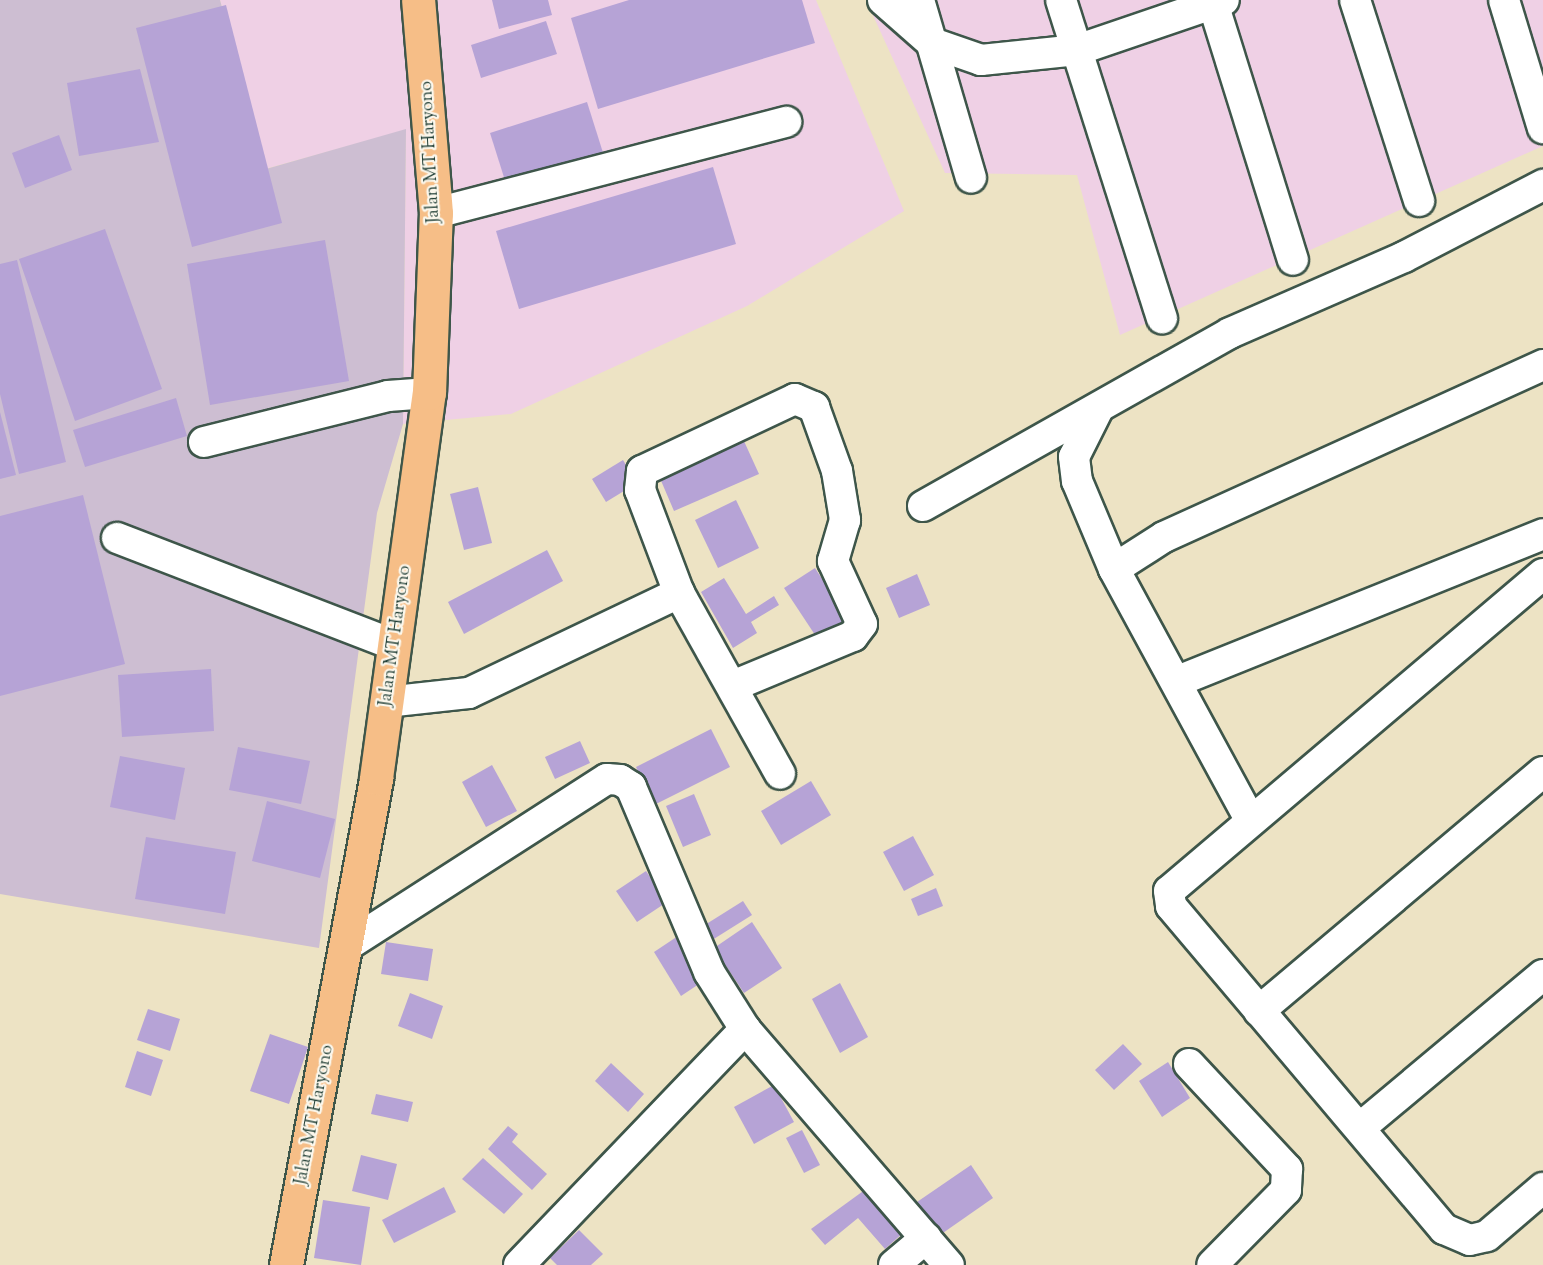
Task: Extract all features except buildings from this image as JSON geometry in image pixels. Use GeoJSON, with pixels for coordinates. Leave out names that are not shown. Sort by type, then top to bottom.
{"type":"FeatureCollection","features":[{"type":"Feature","properties":{"kind":"main road","name":"Jalan MT Haryono"},"geometry":{"type":"LineString","coordinates":[[286,1265],[345,947],[386,702],[429,393],[436,213],[418,0]]}},
{"type":"Feature","properties":{"kind":"street"},"geometry":{"type":"LineString","coordinates":[[883,0],[932,43],[981,60],[1077,50],[1216,1],[1293,261]]}},
{"type":"Feature","properties":{"kind":"street"},"geometry":{"type":"LineString","coordinates":[[919,0],[970,178]]}},
{"type":"Feature","properties":{"kind":"street"},"geometry":{"type":"LineString","coordinates":[[1061,0],[1162,318]]}},
{"type":"Feature","properties":{"kind":"street"},"geometry":{"type":"LineString","coordinates":[[1355,0],[1419,201]]}},
{"type":"Feature","properties":{"kind":"street"},"geometry":{"type":"LineString","coordinates":[[1504,0],[1543,128]]}},
{"type":"Feature","properties":{"kind":"street"},"geometry":{"type":"LineString","coordinates":[[436,213],[786,122]]}},
{"type":"Feature","properties":{"kind":"street"},"geometry":{"type":"LineString","coordinates":[[923,506],[1230,333],[1404,257],[1543,185]]}},
{"type":"Feature","properties":{"kind":"street"},"geometry":{"type":"LineString","coordinates":[[1114,569],[1164,537],[1543,365]]}},
{"type":"Feature","properties":{"kind":"street"},"geometry":{"type":"LineString","coordinates":[[204,442],[388,396],[429,393]]}},
{"type":"Feature","properties":{"kind":"street"},"geometry":{"type":"LineString","coordinates":[[733,686],[853,636],[862,624],[833,561],[845,520],[837,471],[814,407],[795,399],[642,471],[640,490],[679,594],[733,686],[780,774]]}},
{"type":"Feature","properties":{"kind":"street"},"geometry":{"type":"LineString","coordinates":[[1099,408],[1074,457],[1077,481],[1114,569],[1178,681],[1250,819]]}},
{"type":"Feature","properties":{"kind":"street"},"geometry":{"type":"LineString","coordinates":[[1178,681],[1543,534]]}},
{"type":"Feature","properties":{"kind":"street"},"geometry":{"type":"LineString","coordinates":[[117,538],[394,645]]}},
{"type":"Feature","properties":{"kind":"street"},"geometry":{"type":"LineString","coordinates":[[1543,574],[1250,819],[1169,891],[1171,906],[1361,1127],[1444,1229],[1470,1240],[1486,1236],[1543,1188]]}},
{"type":"Feature","properties":{"kind":"street"},"geometry":{"type":"LineString","coordinates":[[386,702],[470,693],[679,594]]}},
{"type":"Feature","properties":{"kind":"street"},"geometry":{"type":"LineString","coordinates":[[1259,1011],[1543,772]]}},
{"type":"Feature","properties":{"kind":"street"},"geometry":{"type":"LineString","coordinates":[[345,947],[607,779],[620,780],[631,788],[709,972],[745,1029],[949,1265]]}},
{"type":"Feature","properties":{"kind":"street"},"geometry":{"type":"LineString","coordinates":[[1361,1127],[1543,975]]}},
{"type":"Feature","properties":{"kind":"street"},"geometry":{"type":"LineString","coordinates":[[519,1265],[745,1029]]}},
{"type":"Feature","properties":{"kind":"street"},"geometry":{"type":"LineString","coordinates":[[1189,1064],[1287,1169],[1286,1190],[1212,1265]]}},
{"type":"Feature","properties":{"kind":"street"},"geometry":{"type":"LineString","coordinates":[[894,1265],[926,1238]]}},
{"type":"Feature","properties":{"kind":"shaded area"},"geometry":{"type":"Polygon","coordinates":[[[0,0],[220,0],[266,169],[406,129],[403,424],[377,513],[319,948],[0,894],[0,0]]]}},
{"type":"Feature","properties":{"kind":"shaded area"},"geometry":{"type":"Polygon","coordinates":[[[220,0],[816,0],[904,211],[747,306],[511,414],[403,424],[406,130],[265,169],[220,0]]]}},
{"type":"Feature","properties":{"kind":"shaded area"},"geometry":{"type":"Polygon","coordinates":[[[866,0],[1543,0],[1543,146],[1120,335],[1077,175],[945,173],[866,0]]]}}]}
